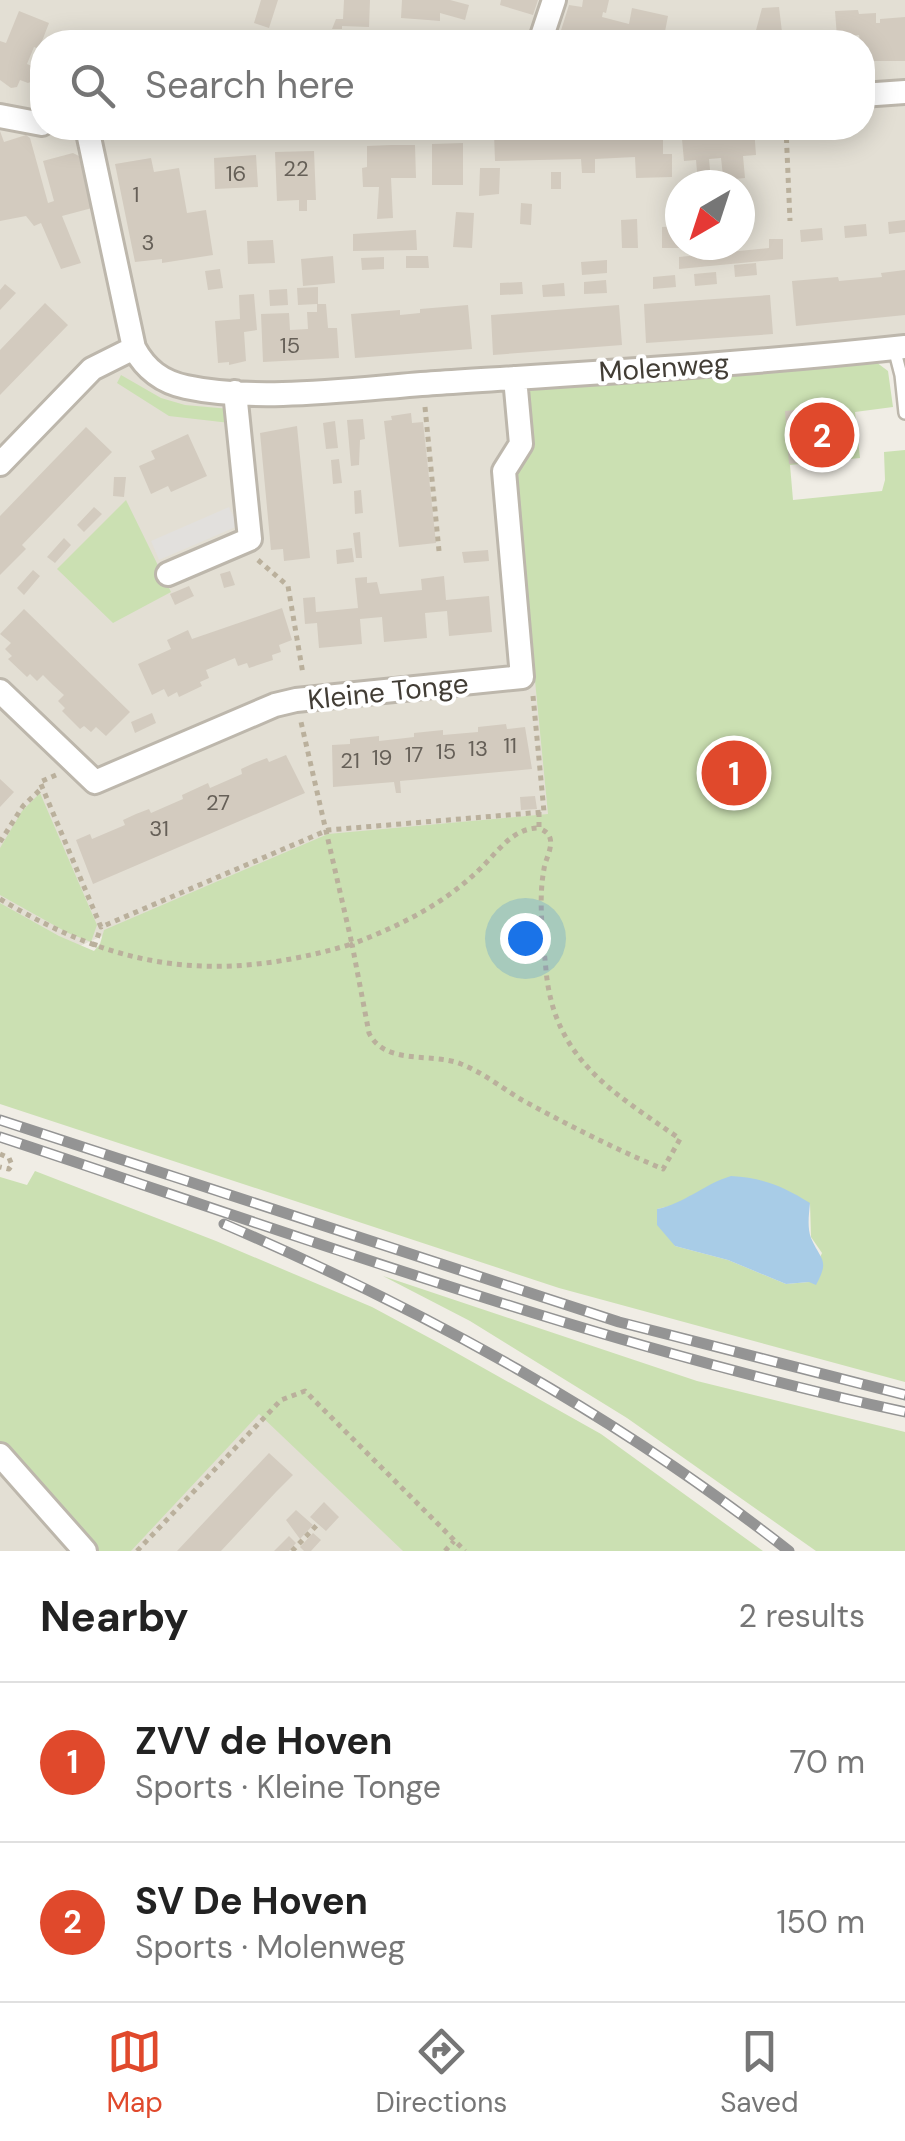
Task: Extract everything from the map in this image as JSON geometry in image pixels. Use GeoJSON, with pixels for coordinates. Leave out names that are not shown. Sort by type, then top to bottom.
{"type":"FeatureCollection","features":[{"type":"Feature","properties":{"kind":"street"},"geometry":{"type":"LineString","coordinates":[[544,30],[554,0]]}},
{"type":"Feature","properties":{"kind":"street"},"geometry":{"type":"LineString","coordinates":[[875,94],[905,92]]}},
{"type":"Feature","properties":{"kind":"street"},"geometry":{"type":"LineString","coordinates":[[0,116],[30,122]]}},
{"type":"Feature","properties":{"kind":"street"},"geometry":{"type":"LineString","coordinates":[[0,464],[92,369],[134,348],[90,140]]}},
{"type":"Feature","properties":{"kind":"street","name":"Molenweg"},"geometry":{"type":"LineString","coordinates":[[134,348],[149,370],[164,381],[236,392],[285,392],[899,347]]}},
{"type":"Feature","properties":{"kind":"street"},"geometry":{"type":"LineString","coordinates":[[516,378],[521,444],[504,471],[522,677]]}},
{"type":"Feature","properties":{"kind":"street"},"geometry":{"type":"LineString","coordinates":[[168,574],[250,538],[236,392]]}},
{"type":"Feature","properties":{"kind":"street","name":"Kleine Tonge"},"geometry":{"type":"LineString","coordinates":[[77,766],[94,782],[275,705],[301,699],[522,677]]}},
{"type":"Feature","properties":{"kind":"street"},"geometry":{"type":"LineString","coordinates":[[0,691],[77,766]]}},
{"type":"Feature","properties":{"kind":"street"},"geometry":{"type":"LineString","coordinates":[[0,1454],[85,1551]]}},
{"type":"Feature","properties":{"kind":"lane"},"geometry":{"type":"LineString","coordinates":[[899,347],[905,412]]}},
{"type":"Feature","properties":{"kind":"path"},"geometry":{"type":"LineString","coordinates":[[787,140],[790,221]]}},
{"type":"Feature","properties":{"kind":"path"},"geometry":{"type":"LineString","coordinates":[[422,384],[439,551]]}},
{"type":"Feature","properties":{"kind":"path"},"geometry":{"type":"LineString","coordinates":[[0,899],[65,935],[130,957],[224,966],[304,957],[352,944],[430,908],[463,884],[513,836],[539,828],[548,834],[550,842],[543,877],[542,914],[548,992],[558,1027],[579,1059],[632,1106],[680,1139],[663,1169],[602,1141],[458,1062],[380,1048],[369,1033],[352,944],[301,699],[288,586],[260,564],[250,538]]}},
{"type":"Feature","properties":{"kind":"path"},"geometry":{"type":"LineString","coordinates":[[101,927],[328,830],[544,812],[533,691],[522,677]]}},
{"type":"Feature","properties":{"kind":"path"},"geometry":{"type":"LineString","coordinates":[[77,766],[40,782],[101,927],[94,947]]}},
{"type":"Feature","properties":{"kind":"path"},"geometry":{"type":"LineString","coordinates":[[0,842],[22,806],[42,788]]}},
{"type":"Feature","properties":{"kind":"path"},"geometry":{"type":"LineString","coordinates":[[539,812],[539,828]]}},
{"type":"Feature","properties":{"kind":"path"},"geometry":{"type":"LineString","coordinates":[[0,1154],[12,1162],[9,1169],[0,1167]]}},
{"type":"Feature","properties":{"kind":"path"},"geometry":{"type":"LineString","coordinates":[[137,1551],[281,1400],[305,1391],[465,1551]]}},
{"type":"Feature","properties":{"kind":"path"},"geometry":{"type":"LineString","coordinates":[[292,1551],[317,1525]]}},
{"type":"Feature","properties":{"kind":"path"},"geometry":{"type":"LineString","coordinates":[[445,1551],[454,1540]]}},
{"type":"Feature","properties":{"kind":"shaded area"},"geometry":{"type":"Polygon","coordinates":[[[0,0],[905,0],[905,362],[532,390],[550,821],[328,836],[73,949],[0,908],[0,0]]]}},
{"type":"Feature","properties":{"kind":"shaded area"},"geometry":{"type":"Polygon","coordinates":[[[229,507],[238,526],[159,560],[151,541],[229,507]]]}},
{"type":"Feature","properties":{"kind":"shaded area"},"geometry":{"type":"Polygon","coordinates":[[[0,1367],[270,1370],[446,1551],[0,1551],[0,1367]]]}},
{"type":"Feature","properties":{"kind":"green space"},"geometry":{"type":"Polygon","coordinates":[[[862,362],[876,362],[888,371],[893,407],[855,412],[860,458],[790,465],[793,500],[882,491],[884,452],[905,450],[905,1382],[559,1288],[0,1104],[0,903],[94,951],[104,930],[328,834],[548,814],[515,475],[533,448],[529,388],[862,362]],[[810,1203],[675,1205],[657,1209],[675,1246],[728,1260],[786,1284],[809,1282],[822,1253],[811,1237],[810,1203]]]}},
{"type":"Feature","properties":{"kind":"green space"},"geometry":{"type":"Polygon","coordinates":[[[121,375],[161,398],[185,405],[230,409],[230,423],[169,416],[117,383],[121,375]]]}},
{"type":"Feature","properties":{"kind":"green space"},"geometry":{"type":"Polygon","coordinates":[[[126,500],[171,592],[113,623],[57,569],[126,500]]]}},
{"type":"Feature","properties":{"kind":"green space"},"geometry":{"type":"Polygon","coordinates":[[[40,793],[97,925],[91,942],[0,895],[0,848],[22,811],[40,793]]]}},
{"type":"Feature","properties":{"kind":"green space"},"geometry":{"type":"Polygon","coordinates":[[[35,1171],[372,1307],[601,1434],[763,1551],[403,1551],[259,1414],[131,1551],[97,1551],[0,1441],[0,1177],[27,1185],[35,1171]]]}},
{"type":"Feature","properties":{"kind":"green space"},"geometry":{"type":"Polygon","coordinates":[[[383,1276],[697,1381],[905,1432],[905,1551],[816,1551],[627,1418],[470,1321],[383,1276]]]}},
{"type":"Feature","properties":{"kind":"water"},"geometry":{"type":"Polygon","coordinates":[[[731,1176],[772,1184],[810,1203],[810,1234],[823,1265],[816,1285],[786,1284],[728,1260],[675,1246],[657,1225],[657,1209],[731,1176]]]}},
{"type":"Feature","properties":{"kind":"building"},"geometry":{"type":"Polygon","coordinates":[[[261,0],[278,0],[269,28],[254,23],[261,0]]]}},
{"type":"Feature","properties":{"kind":"building"},"geometry":{"type":"Polygon","coordinates":[[[344,0],[370,0],[369,27],[332,29],[336,19],[343,19],[344,0]]]}},
{"type":"Feature","properties":{"kind":"building"},"geometry":{"type":"Polygon","coordinates":[[[402,0],[450,0],[469,5],[465,20],[440,13],[440,21],[401,18],[402,0]]]}},
{"type":"Feature","properties":{"kind":"building"},"geometry":{"type":"Polygon","coordinates":[[[501,0],[538,0],[533,15],[500,5],[501,0]]]}},
{"type":"Feature","properties":{"kind":"building"},"geometry":{"type":"Polygon","coordinates":[[[583,0],[609,0],[602,17],[629,24],[632,8],[668,16],[665,30],[561,30],[569,5],[582,7],[583,0]]]}},
{"type":"Feature","properties":{"kind":"building"},"geometry":{"type":"Polygon","coordinates":[[[779,7],[782,30],[756,30],[762,8],[779,7]]]}},
{"type":"Feature","properties":{"kind":"building"},"geometry":{"type":"Polygon","coordinates":[[[19,11],[49,23],[46,30],[30,30],[27,64],[30,82],[20,80],[17,87],[11,88],[0,80],[0,41],[6,43],[19,11]]]}},
{"type":"Feature","properties":{"kind":"building"},"geometry":{"type":"Polygon","coordinates":[[[835,11],[876,13],[876,23],[880,19],[905,17],[905,61],[875,61],[875,30],[836,30],[835,11]]]}},
{"type":"Feature","properties":{"kind":"building"},"geometry":{"type":"Polygon","coordinates":[[[0,131],[4,142],[26,135],[30,138],[48,203],[54,201],[43,161],[73,153],[79,156],[92,208],[62,216],[81,263],[61,269],[41,223],[34,226],[26,216],[0,221],[0,131]]]}},
{"type":"Feature","properties":{"kind":"building"},"geometry":{"type":"Polygon","coordinates":[[[494,140],[663,140],[663,154],[672,154],[672,170],[665,170],[665,177],[636,178],[635,157],[595,159],[595,173],[582,173],[581,159],[495,161],[494,140]]]}},
{"type":"Feature","properties":{"kind":"building"},"geometry":{"type":"Polygon","coordinates":[[[682,140],[755,140],[756,155],[743,156],[744,170],[722,170],[721,158],[709,159],[710,170],[697,170],[696,160],[684,161],[682,140]]]}},
{"type":"Feature","properties":{"kind":"building"},"geometry":{"type":"Polygon","coordinates":[[[463,143],[463,185],[432,185],[432,144],[463,143]]]}},
{"type":"Feature","properties":{"kind":"building"},"geometry":{"type":"Polygon","coordinates":[[[415,145],[416,178],[391,178],[393,218],[377,219],[379,187],[363,187],[367,146],[415,145]]]}},
{"type":"Feature","properties":{"kind":"building"},"geometry":{"type":"Polygon","coordinates":[[[314,151],[316,200],[307,200],[307,211],[299,211],[299,200],[277,201],[275,152],[314,151]]]}},
{"type":"Feature","properties":{"kind":"building"},"geometry":{"type":"Polygon","coordinates":[[[256,155],[258,187],[215,189],[214,158],[256,155]]]}},
{"type":"Feature","properties":{"kind":"building"},"geometry":{"type":"Polygon","coordinates":[[[151,158],[154,172],[179,168],[187,213],[206,210],[213,255],[162,263],[162,259],[135,262],[115,164],[151,158]]]}},
{"type":"Feature","properties":{"kind":"building"},"geometry":{"type":"Polygon","coordinates":[[[480,168],[500,168],[499,194],[479,196],[480,168]]]}},
{"type":"Feature","properties":{"kind":"building"},"geometry":{"type":"Polygon","coordinates":[[[551,172],[561,172],[561,189],[551,189],[551,172]]]}},
{"type":"Feature","properties":{"kind":"building"},"geometry":{"type":"Polygon","coordinates":[[[521,203],[532,204],[531,225],[520,224],[521,203]]]}},
{"type":"Feature","properties":{"kind":"building"},"geometry":{"type":"Polygon","coordinates":[[[456,212],[474,213],[472,248],[453,247],[456,212]]]}},
{"type":"Feature","properties":{"kind":"building"},"geometry":{"type":"Polygon","coordinates":[[[637,219],[638,248],[622,248],[621,220],[637,219]]]}},
{"type":"Feature","properties":{"kind":"building"},"geometry":{"type":"Polygon","coordinates":[[[905,220],[905,232],[889,234],[888,222],[905,220]]]}},
{"type":"Feature","properties":{"kind":"building"},"geometry":{"type":"Polygon","coordinates":[[[866,224],[867,236],[845,238],[844,226],[866,224]]]}},
{"type":"Feature","properties":{"kind":"building"},"geometry":{"type":"Polygon","coordinates":[[[665,227],[665,248],[662,248],[665,227]]]}},
{"type":"Feature","properties":{"kind":"building"},"geometry":{"type":"Polygon","coordinates":[[[822,228],[823,240],[801,242],[800,230],[822,228]]]}},
{"type":"Feature","properties":{"kind":"building"},"geometry":{"type":"Polygon","coordinates":[[[416,230],[417,250],[353,251],[353,234],[416,230]]]}},
{"type":"Feature","properties":{"kind":"building"},"geometry":{"type":"Polygon","coordinates":[[[769,239],[783,239],[783,259],[679,269],[679,260],[755,260],[755,249],[769,248],[769,239]]]}},
{"type":"Feature","properties":{"kind":"building"},"geometry":{"type":"Polygon","coordinates":[[[273,240],[275,263],[248,264],[247,241],[273,240]]]}},
{"type":"Feature","properties":{"kind":"building"},"geometry":{"type":"Polygon","coordinates":[[[333,256],[335,283],[303,286],[301,259],[333,256]]]}},
{"type":"Feature","properties":{"kind":"building"},"geometry":{"type":"Polygon","coordinates":[[[406,256],[428,256],[429,268],[406,268],[406,256]]]}},
{"type":"Feature","properties":{"kind":"building"},"geometry":{"type":"Polygon","coordinates":[[[384,257],[384,269],[362,270],[361,258],[384,257]]]}},
{"type":"Feature","properties":{"kind":"building"},"geometry":{"type":"Polygon","coordinates":[[[607,260],[607,273],[582,275],[581,262],[607,260]]]}},
{"type":"Feature","properties":{"kind":"building"},"geometry":{"type":"Polygon","coordinates":[[[756,263],[757,275],[735,277],[734,265],[756,263]]]}},
{"type":"Feature","properties":{"kind":"building"},"geometry":{"type":"Polygon","coordinates":[[[220,269],[223,288],[208,290],[205,271],[220,269]]]}},
{"type":"Feature","properties":{"kind":"building"},"geometry":{"type":"Polygon","coordinates":[[[905,270],[905,315],[796,326],[792,281],[882,277],[881,273],[905,270]]]}},
{"type":"Feature","properties":{"kind":"building"},"geometry":{"type":"Polygon","coordinates":[[[716,272],[717,284],[695,286],[694,274],[716,272]]]}},
{"type":"Feature","properties":{"kind":"building"},"geometry":{"type":"Polygon","coordinates":[[[675,275],[676,287],[653,289],[653,277],[675,275]]]}},
{"type":"Feature","properties":{"kind":"building"},"geometry":{"type":"Polygon","coordinates":[[[606,280],[607,293],[584,294],[584,282],[606,280]]]}},
{"type":"Feature","properties":{"kind":"building"},"geometry":{"type":"Polygon","coordinates":[[[522,282],[523,294],[500,295],[500,283],[522,282]]]}},
{"type":"Feature","properties":{"kind":"building"},"geometry":{"type":"Polygon","coordinates":[[[564,283],[565,296],[543,297],[542,285],[564,283]]]}},
{"type":"Feature","properties":{"kind":"building"},"geometry":{"type":"Polygon","coordinates":[[[5,284],[16,293],[0,310],[0,290],[5,284]]]}},
{"type":"Feature","properties":{"kind":"building"},"geometry":{"type":"Polygon","coordinates":[[[318,287],[318,304],[326,304],[328,328],[337,328],[339,358],[263,362],[261,314],[289,313],[290,330],[308,329],[307,312],[317,312],[317,304],[298,305],[297,288],[318,287]]]}},
{"type":"Feature","properties":{"kind":"building"},"geometry":{"type":"Polygon","coordinates":[[[287,289],[288,305],[270,306],[269,290],[287,289]]]}},
{"type":"Feature","properties":{"kind":"building"},"geometry":{"type":"Polygon","coordinates":[[[254,294],[257,330],[244,332],[246,361],[218,363],[215,321],[240,319],[239,295],[254,294]]]}},
{"type":"Feature","properties":{"kind":"building"},"geometry":{"type":"Polygon","coordinates":[[[770,295],[773,334],[646,343],[644,304],[770,295]]]}},
{"type":"Feature","properties":{"kind":"building"},"geometry":{"type":"Polygon","coordinates":[[[45,303],[68,325],[0,395],[0,350],[45,303]]]}},
{"type":"Feature","properties":{"kind":"building"},"geometry":{"type":"Polygon","coordinates":[[[468,305],[472,349],[355,358],[351,314],[400,310],[400,315],[420,313],[420,309],[468,305]]]}},
{"type":"Feature","properties":{"kind":"building"},"geometry":{"type":"Polygon","coordinates":[[[619,305],[622,345],[493,355],[491,315],[619,305]]]}},
{"type":"Feature","properties":{"kind":"building"},"geometry":{"type":"Polygon","coordinates":[[[836,406],[839,433],[845,432],[846,442],[840,443],[842,459],[789,464],[785,411],[836,406]]]}},
{"type":"Feature","properties":{"kind":"building"},"geometry":{"type":"Polygon","coordinates":[[[411,413],[412,423],[423,422],[436,543],[399,547],[384,421],[411,413]]]}},
{"type":"Feature","properties":{"kind":"building"},"geometry":{"type":"Polygon","coordinates":[[[363,419],[365,439],[360,440],[359,465],[351,466],[347,420],[363,419]]]}},
{"type":"Feature","properties":{"kind":"building"},"geometry":{"type":"Polygon","coordinates":[[[335,421],[338,448],[326,449],[323,423],[335,421]]]}},
{"type":"Feature","properties":{"kind":"building"},"geometry":{"type":"Polygon","coordinates":[[[297,426],[310,558],[284,561],[283,549],[271,550],[260,433],[297,426]]]}},
{"type":"Feature","properties":{"kind":"building"},"geometry":{"type":"Polygon","coordinates":[[[86,427],[112,452],[22,545],[26,549],[0,575],[0,516],[86,427]]]}},
{"type":"Feature","properties":{"kind":"building"},"geometry":{"type":"Polygon","coordinates":[[[188,434],[207,476],[171,492],[168,486],[151,494],[139,466],[155,459],[151,451],[188,434]]]}},
{"type":"Feature","properties":{"kind":"building"},"geometry":{"type":"Polygon","coordinates":[[[339,459],[342,483],[333,484],[331,460],[339,459]]]}},
{"type":"Feature","properties":{"kind":"building"},"geometry":{"type":"Polygon","coordinates":[[[114,477],[126,477],[124,497],[113,496],[114,477]]]}},
{"type":"Feature","properties":{"kind":"building"},"geometry":{"type":"Polygon","coordinates":[[[361,490],[363,513],[355,514],[354,491],[361,490]]]}},
{"type":"Feature","properties":{"kind":"building"},"geometry":{"type":"Polygon","coordinates":[[[94,507],[102,514],[84,532],[77,525],[94,507]]]}},
{"type":"Feature","properties":{"kind":"building"},"geometry":{"type":"Polygon","coordinates":[[[360,532],[362,558],[356,558],[353,533],[360,532]]]}},
{"type":"Feature","properties":{"kind":"building"},"geometry":{"type":"Polygon","coordinates":[[[64,538],[71,545],[55,563],[47,557],[64,538]]]}},
{"type":"Feature","properties":{"kind":"building"},"geometry":{"type":"Polygon","coordinates":[[[352,548],[354,562],[337,564],[336,550],[352,548]]]}},
{"type":"Feature","properties":{"kind":"building"},"geometry":{"type":"Polygon","coordinates":[[[488,550],[489,561],[464,563],[462,552],[488,550]]]}},
{"type":"Feature","properties":{"kind":"building"},"geometry":{"type":"Polygon","coordinates":[[[33,570],[40,576],[24,595],[17,588],[33,570]]]}},
{"type":"Feature","properties":{"kind":"building"},"geometry":{"type":"Polygon","coordinates":[[[230,571],[235,585],[224,588],[220,574],[230,571]]]}},
{"type":"Feature","properties":{"kind":"building"},"geometry":{"type":"Polygon","coordinates":[[[444,576],[446,600],[489,596],[492,632],[449,636],[447,611],[425,613],[427,638],[384,642],[382,617],[360,619],[362,644],[319,648],[317,623],[305,624],[303,598],[315,597],[316,612],[358,608],[355,578],[367,577],[367,583],[377,582],[380,594],[422,590],[421,579],[444,576]]]}},
{"type":"Feature","properties":{"kind":"building"},"geometry":{"type":"Polygon","coordinates":[[[189,586],[194,596],[175,605],[170,594],[189,586]]]}},
{"type":"Feature","properties":{"kind":"building"},"geometry":{"type":"Polygon","coordinates":[[[282,608],[292,640],[279,645],[281,652],[272,655],[273,660],[249,668],[247,663],[238,666],[235,658],[206,670],[209,678],[200,682],[202,686],[179,697],[177,692],[168,697],[164,689],[152,695],[138,664],[171,649],[167,640],[188,630],[192,639],[282,608]]]}},
{"type":"Feature","properties":{"kind":"building"},"geometry":{"type":"Polygon","coordinates":[[[24,609],[130,712],[106,736],[96,727],[91,732],[84,726],[80,729],[62,711],[65,708],[58,701],[64,695],[43,675],[37,681],[30,674],[27,677],[8,659],[12,656],[5,649],[11,643],[0,634],[24,609]]]}},
{"type":"Feature","properties":{"kind":"building"},"geometry":{"type":"Polygon","coordinates":[[[152,713],[156,723],[135,733],[131,722],[152,713]]]}},
{"type":"Feature","properties":{"kind":"building"},"geometry":{"type":"Polygon","coordinates":[[[506,724],[507,729],[525,727],[532,769],[400,781],[401,793],[396,793],[394,782],[333,787],[332,745],[350,744],[350,739],[379,736],[379,741],[443,730],[443,735],[478,732],[478,727],[506,724]]]}},
{"type":"Feature","properties":{"kind":"building"},"geometry":{"type":"Polygon","coordinates":[[[286,755],[305,793],[93,884],[76,840],[90,834],[92,839],[125,825],[123,820],[136,814],[149,809],[151,813],[208,783],[210,788],[242,774],[241,769],[254,763],[286,755]]]}},
{"type":"Feature","properties":{"kind":"building"},"geometry":{"type":"Polygon","coordinates":[[[0,779],[14,792],[0,807],[0,779]]]}},
{"type":"Feature","properties":{"kind":"building"},"geometry":{"type":"Polygon","coordinates":[[[535,796],[537,809],[521,810],[520,797],[535,796]]]}},
{"type":"Feature","properties":{"kind":"building"},"geometry":{"type":"Polygon","coordinates":[[[269,1453],[293,1475],[221,1551],[177,1551],[269,1453]]]}},
{"type":"Feature","properties":{"kind":"building"},"geometry":{"type":"Polygon","coordinates":[[[324,1502],[339,1517],[326,1531],[310,1517],[324,1502]]]}},
{"type":"Feature","properties":{"kind":"building"},"geometry":{"type":"Polygon","coordinates":[[[296,1510],[313,1525],[300,1539],[286,1520],[296,1510]]]}},
{"type":"Feature","properties":{"kind":"building"},"geometry":{"type":"Polygon","coordinates":[[[313,1533],[321,1540],[311,1551],[304,1551],[300,1547],[313,1533]]]}},
{"type":"Feature","properties":{"kind":"building"},"geometry":{"type":"Polygon","coordinates":[[[289,1536],[296,1543],[289,1551],[274,1551],[289,1536]]]}},
{"type":"Feature","properties":{"kind":"railway"},"geometry":{"type":"LineString","coordinates":[[0,1120],[619,1322],[905,1395]]}},
{"type":"Feature","properties":{"kind":"railway"},"geometry":{"type":"LineString","coordinates":[[0,1137],[562,1322],[790,1385],[905,1412]]}},
{"type":"Feature","properties":{"kind":"railway"},"geometry":{"type":"LineString","coordinates":[[224,1224],[373,1293],[517,1369],[656,1455],[789,1551]]}},
{"type":"Feature","properties":{"kind":"place","name":"SV De Hoven"},"geometry":{"type":"Point","coordinates":[822,435]}},
{"type":"Feature","properties":{"kind":"place","name":"ZVV de Hoven"},"geometry":{"type":"Point","coordinates":[734,773]}}]}
